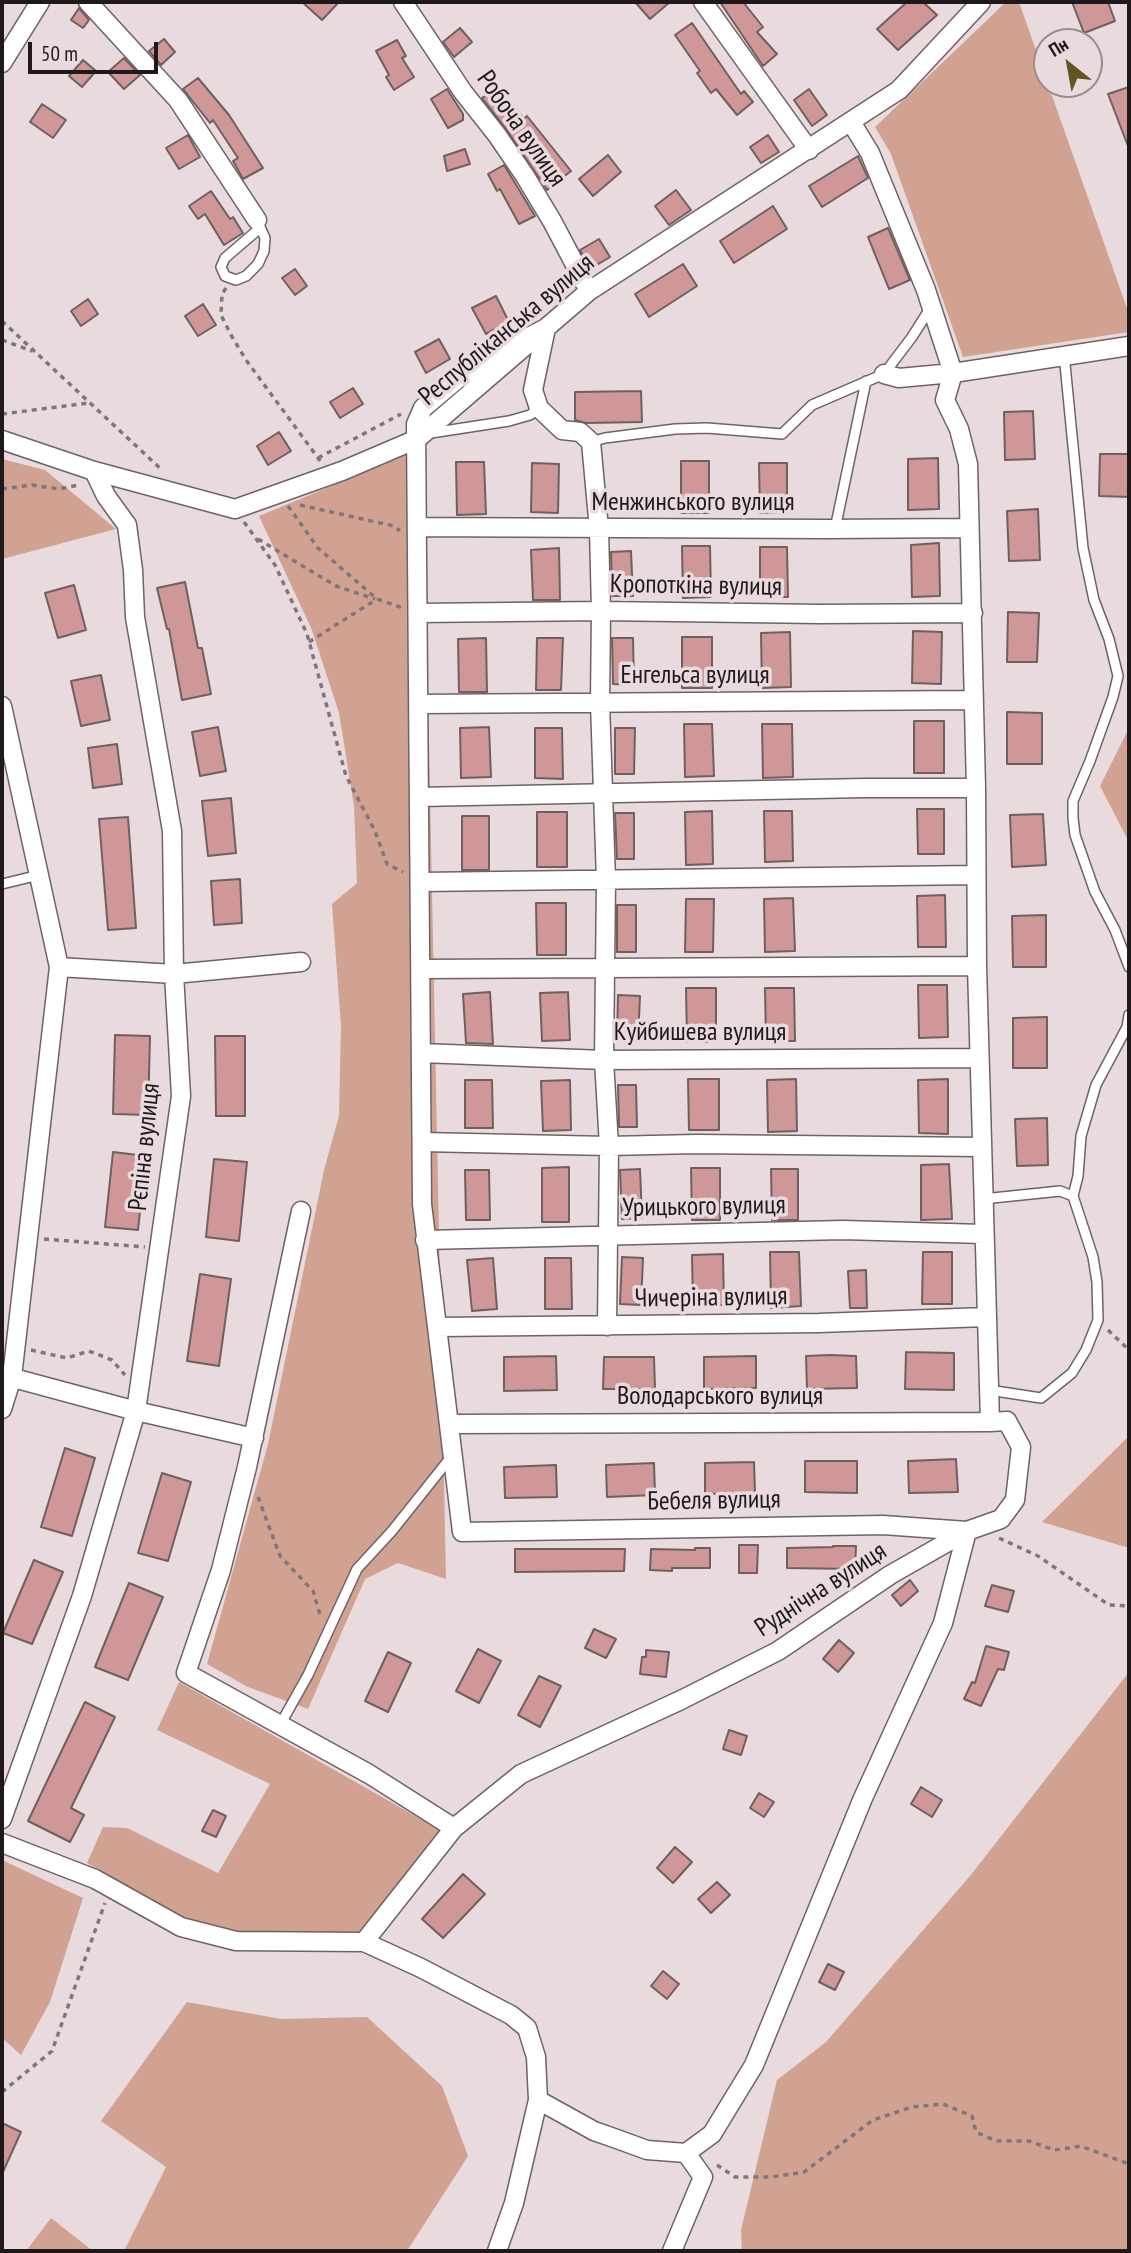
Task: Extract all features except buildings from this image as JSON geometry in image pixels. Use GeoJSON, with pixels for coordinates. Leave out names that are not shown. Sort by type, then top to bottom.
{"type":"FeatureCollection","features":[{"type":"Feature","properties":{"kind":"street"},"geometry":{"type":"LineString","coordinates":[[2,63],[40,2]]}},
{"type":"Feature","properties":{"kind":"street"},"geometry":{"type":"LineString","coordinates":[[88,2],[178,100],[259,224]]}},
{"type":"Feature","properties":{"kind":"street","name":"Робоча вулиця"},"geometry":{"type":"LineString","coordinates":[[404,2],[463,92],[525,176],[589,291]]}},
{"type":"Feature","properties":{"kind":"street"},"geometry":{"type":"LineString","coordinates":[[704,2],[809,150]]}},
{"type":"Feature","properties":{"kind":"street","name":"Республіканська вулиця"},"geometry":{"type":"LineString","coordinates":[[235,509],[417,439],[589,291],[899,90],[981,2]]}},
{"type":"Feature","properties":{"kind":"street"},"geometry":{"type":"LineString","coordinates":[[538,2100],[594,2131],[647,2150],[686,2153],[712,2134],[754,2065],[863,1798],[943,1622],[967,1531],[1001,1519],[1015,1500],[1021,1447],[1007,1421],[990,1422],[981,1147],[968,464],[959,429],[945,400],[953,373],[931,307],[870,153],[851,122]]}},
{"type":"Feature","properties":{"kind":"street"},"geometry":{"type":"LineString","coordinates":[[454,1454],[425,1240],[416,424],[423,408],[435,396],[483,361],[546,328]]}},
{"type":"Feature","properties":{"kind":"street"},"geometry":{"type":"LineString","coordinates":[[546,328],[533,390],[539,408],[562,430],[580,432],[592,442],[599,529],[600,703],[606,880],[604,1059],[609,1146],[607,1326]]}},
{"type":"Feature","properties":{"kind":"street"},"geometry":{"type":"LineString","coordinates":[[884,374],[899,378],[953,373],[1129,346]]}},
{"type":"Feature","properties":{"kind":"street"},"geometry":{"type":"LineString","coordinates":[[2,440],[96,476],[235,509]]}},
{"type":"Feature","properties":{"kind":"street","name":"Рєпіна вулиця"},"geometry":{"type":"LineString","coordinates":[[2,1819],[82,1596],[137,1404],[181,1096],[174,974],[172,831],[135,617],[133,570],[127,526],[96,476]]}},
{"type":"Feature","properties":{"kind":"street","name":"Менжинського вулиця"},"geometry":{"type":"LineString","coordinates":[[417,527],[969,528]]}},
{"type":"Feature","properties":{"kind":"street","name":"Кропоткіна вулиця"},"geometry":{"type":"LineString","coordinates":[[418,613],[601,611],[972,614]]}},
{"type":"Feature","properties":{"kind":"street","name":"Енгельса вулиця"},"geometry":{"type":"LineString","coordinates":[[419,704],[973,700]]}},
{"type":"Feature","properties":{"kind":"street"},"geometry":{"type":"LineString","coordinates":[[2,706],[59,967],[16,1344],[2,1409]]}},
{"type":"Feature","properties":{"kind":"street"},"geometry":{"type":"LineString","coordinates":[[419,797],[976,788]]}},
{"type":"Feature","properties":{"kind":"street"},"geometry":{"type":"LineString","coordinates":[[420,882],[976,875]]}},
{"type":"Feature","properties":{"kind":"street"},"geometry":{"type":"LineString","coordinates":[[59,967],[174,974],[301,962]]}},
{"type":"Feature","properties":{"kind":"street"},"geometry":{"type":"LineString","coordinates":[[421,970],[977,966]]}},
{"type":"Feature","properties":{"kind":"street","name":"Куйбишева вулиця"},"geometry":{"type":"LineString","coordinates":[[421,1053],[604,1059],[979,1058]]}},
{"type":"Feature","properties":{"kind":"street"},"geometry":{"type":"LineString","coordinates":[[422,1142],[609,1146],[710,1144],[981,1147]]}},
{"type":"Feature","properties":{"kind":"street"},"geometry":{"type":"LineString","coordinates":[[302,1211],[254,1438],[221,1570],[186,1673],[369,1774],[454,1828]]}},
{"type":"Feature","properties":{"kind":"street","name":"Урицького вулиця"},"geometry":{"type":"LineString","coordinates":[[425,1240],[843,1230],[983,1234]]}},
{"type":"Feature","properties":{"kind":"street","name":"Чичеріна вулиця"},"geometry":{"type":"LineString","coordinates":[[437,1327],[986,1317]]}},
{"type":"Feature","properties":{"kind":"street"},"geometry":{"type":"LineString","coordinates":[[7,1376],[137,1404],[254,1438]]}},
{"type":"Feature","properties":{"kind":"street","name":"Володарського вулиця"},"geometry":{"type":"LineString","coordinates":[[450,1424],[990,1422]]}},
{"type":"Feature","properties":{"kind":"street","name":"Бебеля вулиця"},"geometry":{"type":"LineString","coordinates":[[454,1454],[462,1532],[883,1525],[967,1531]]}},
{"type":"Feature","properties":{"kind":"street","name":"Руднічна вулиця"},"geometry":{"type":"LineString","coordinates":[[364,1942],[454,1828],[521,1774],[681,1700],[778,1651],[890,1575],[967,1531]]}},
{"type":"Feature","properties":{"kind":"street"},"geometry":{"type":"LineString","coordinates":[[2,1843],[95,1879],[181,1927],[236,1941],[364,1942],[511,2015],[527,2028],[536,2057],[538,2100],[514,2203],[497,2251]]}},
{"type":"Feature","properties":{"kind":"street"},"geometry":{"type":"LineString","coordinates":[[672,2251],[703,2177],[686,2153]]}},
{"type":"Feature","properties":{"kind":"lane"},"geometry":{"type":"LineString","coordinates":[[259,224],[265,238],[264,251],[258,264],[247,276],[236,280],[225,276],[221,267],[225,258],[259,224]]}},
{"type":"Feature","properties":{"kind":"lane"},"geometry":{"type":"LineString","coordinates":[[592,442],[675,429],[707,428],[782,434],[811,405],[884,374],[931,307]]}},
{"type":"Feature","properties":{"kind":"lane"},"geometry":{"type":"LineString","coordinates":[[1064,355],[1083,548],[1094,600],[1109,639],[1118,676],[1090,761],[1073,801],[1073,818],[1075,835],[1095,891],[1115,930],[1129,967]]}},
{"type":"Feature","properties":{"kind":"lane"},"geometry":{"type":"LineString","coordinates":[[835,529],[866,381]]}},
{"type":"Feature","properties":{"kind":"lane"},"geometry":{"type":"LineString","coordinates":[[417,439],[446,429],[509,421],[530,415],[539,408]]}},
{"type":"Feature","properties":{"kind":"lane"},"geometry":{"type":"LineString","coordinates":[[2,884],[39,875]]}},
{"type":"Feature","properties":{"kind":"lane"},"geometry":{"type":"LineString","coordinates":[[989,1390],[1041,1398],[1072,1373],[1086,1350],[1098,1320],[1093,1257],[1073,1196],[1078,1176],[1081,1136],[1096,1085],[1127,1027],[1129,1015]]}},
{"type":"Feature","properties":{"kind":"lane"},"geometry":{"type":"LineString","coordinates":[[1117,1046],[1129,1040]]}},
{"type":"Feature","properties":{"kind":"lane"},"geometry":{"type":"LineString","coordinates":[[983,1199],[1060,1191],[1073,1196]]}},
{"type":"Feature","properties":{"kind":"lane"},"geometry":{"type":"LineString","coordinates":[[280,1725],[308,1675],[357,1569],[393,1531],[422,1491],[454,1454]]}},
{"type":"Feature","properties":{"kind":"path"},"geometry":{"type":"LineString","coordinates":[[231,278],[222,294],[221,316],[246,360],[329,475]]}},
{"type":"Feature","properties":{"kind":"path"},"geometry":{"type":"LineString","coordinates":[[2,321],[159,468],[170,474]]}},
{"type":"Feature","properties":{"kind":"path"},"geometry":{"type":"LineString","coordinates":[[2,340],[34,351]]}},
{"type":"Feature","properties":{"kind":"path"},"geometry":{"type":"LineString","coordinates":[[318,458],[435,396]]}},
{"type":"Feature","properties":{"kind":"path"},"geometry":{"type":"LineString","coordinates":[[2,414],[89,403]]}},
{"type":"Feature","properties":{"kind":"path"},"geometry":{"type":"LineString","coordinates":[[2,489],[32,485],[59,489],[96,476]]}},
{"type":"Feature","properties":{"kind":"path"},"geometry":{"type":"LineString","coordinates":[[377,599],[318,548],[285,501],[394,526],[417,546]]}},
{"type":"Feature","properties":{"kind":"path"},"geometry":{"type":"LineString","coordinates":[[235,509],[275,565],[309,642],[346,776],[375,831],[387,864],[420,882]]}},
{"type":"Feature","properties":{"kind":"path"},"geometry":{"type":"LineString","coordinates":[[256,538],[336,586],[418,613]]}},
{"type":"Feature","properties":{"kind":"path"},"geometry":{"type":"LineString","coordinates":[[309,642],[377,599]]}},
{"type":"Feature","properties":{"kind":"path"},"geometry":{"type":"LineString","coordinates":[[28,1238],[160,1249]]}},
{"type":"Feature","properties":{"kind":"path"},"geometry":{"type":"LineString","coordinates":[[1098,1320],[1129,1350]]}},
{"type":"Feature","properties":{"kind":"path"},"geometry":{"type":"LineString","coordinates":[[16,1344],[42,1354],[67,1358],[89,1351],[112,1360],[127,1377],[137,1404]]}},
{"type":"Feature","properties":{"kind":"path"},"geometry":{"type":"LineString","coordinates":[[247,1466],[280,1556],[313,1591],[326,1633]]}},
{"type":"Feature","properties":{"kind":"path"},"geometry":{"type":"LineString","coordinates":[[967,1531],[992,1535],[1038,1556],[1109,1605],[1129,1606]]}},
{"type":"Feature","properties":{"kind":"path"},"geometry":{"type":"LineString","coordinates":[[2,2092],[52,2051],[110,1888]]}},
{"type":"Feature","properties":{"kind":"path"},"geometry":{"type":"LineString","coordinates":[[715,2163],[735,2177],[771,2177],[804,2172],[873,2120],[912,2107],[943,2104],[972,2116],[976,2132],[996,2141],[1029,2141],[1054,2150],[1081,2146],[1129,2164]]}},
{"type":"Feature","properties":{"kind":"shaded area"},"geometry":{"type":"Polygon","coordinates":[[[1006,2],[1019,2],[1033,42],[1033,98],[1053,98],[1129,314],[1129,332],[963,357],[891,154],[875,127],[1006,2]]]}},
{"type":"Feature","properties":{"kind":"shaded area"},"geometry":{"type":"Polygon","coordinates":[[[423,448],[446,1579],[398,1563],[365,1579],[308,1709],[248,1687],[207,1664],[268,1444],[324,1170],[339,1116],[341,1026],[332,904],[357,883],[354,806],[339,713],[312,630],[259,516],[423,448]]]}},
{"type":"Feature","properties":{"kind":"shaded area"},"geometry":{"type":"Polygon","coordinates":[[[2,459],[45,470],[116,529],[2,559],[2,459]]]}},
{"type":"Feature","properties":{"kind":"shaded area"},"geometry":{"type":"Polygon","coordinates":[[[1129,728],[1129,842],[1100,786],[1129,728]]]}},
{"type":"Feature","properties":{"kind":"shaded area"},"geometry":{"type":"Polygon","coordinates":[[[1129,1436],[1129,1548],[1042,1522],[1129,1436]]]}},
{"type":"Feature","properties":{"kind":"shaded area"},"geometry":{"type":"Polygon","coordinates":[[[1129,1672],[1129,2251],[742,2251],[741,2230],[777,2080],[826,2042],[970,1876],[1129,1672]]]}},
{"type":"Feature","properties":{"kind":"shaded area"},"geometry":{"type":"Polygon","coordinates":[[[179,1682],[442,1831],[361,1933],[237,1932],[183,1917],[87,1863],[103,1827],[127,1828],[218,1873],[270,1784],[157,1730],[179,1682]]]}},
{"type":"Feature","properties":{"kind":"shaded area"},"geometry":{"type":"Polygon","coordinates":[[[2,1860],[83,1898],[50,2002],[21,2055],[2,2038],[2,1860]]]}},
{"type":"Feature","properties":{"kind":"shaded area"},"geometry":{"type":"Polygon","coordinates":[[[187,2002],[281,2019],[367,2017],[442,2086],[468,2156],[407,2251],[124,2251],[166,2167],[101,2121],[187,2002]]]}},
{"type":"Feature","properties":{"kind":"shaded area"},"geometry":{"type":"Polygon","coordinates":[[[51,2218],[93,2251],[26,2251],[51,2218]]]}}]}
